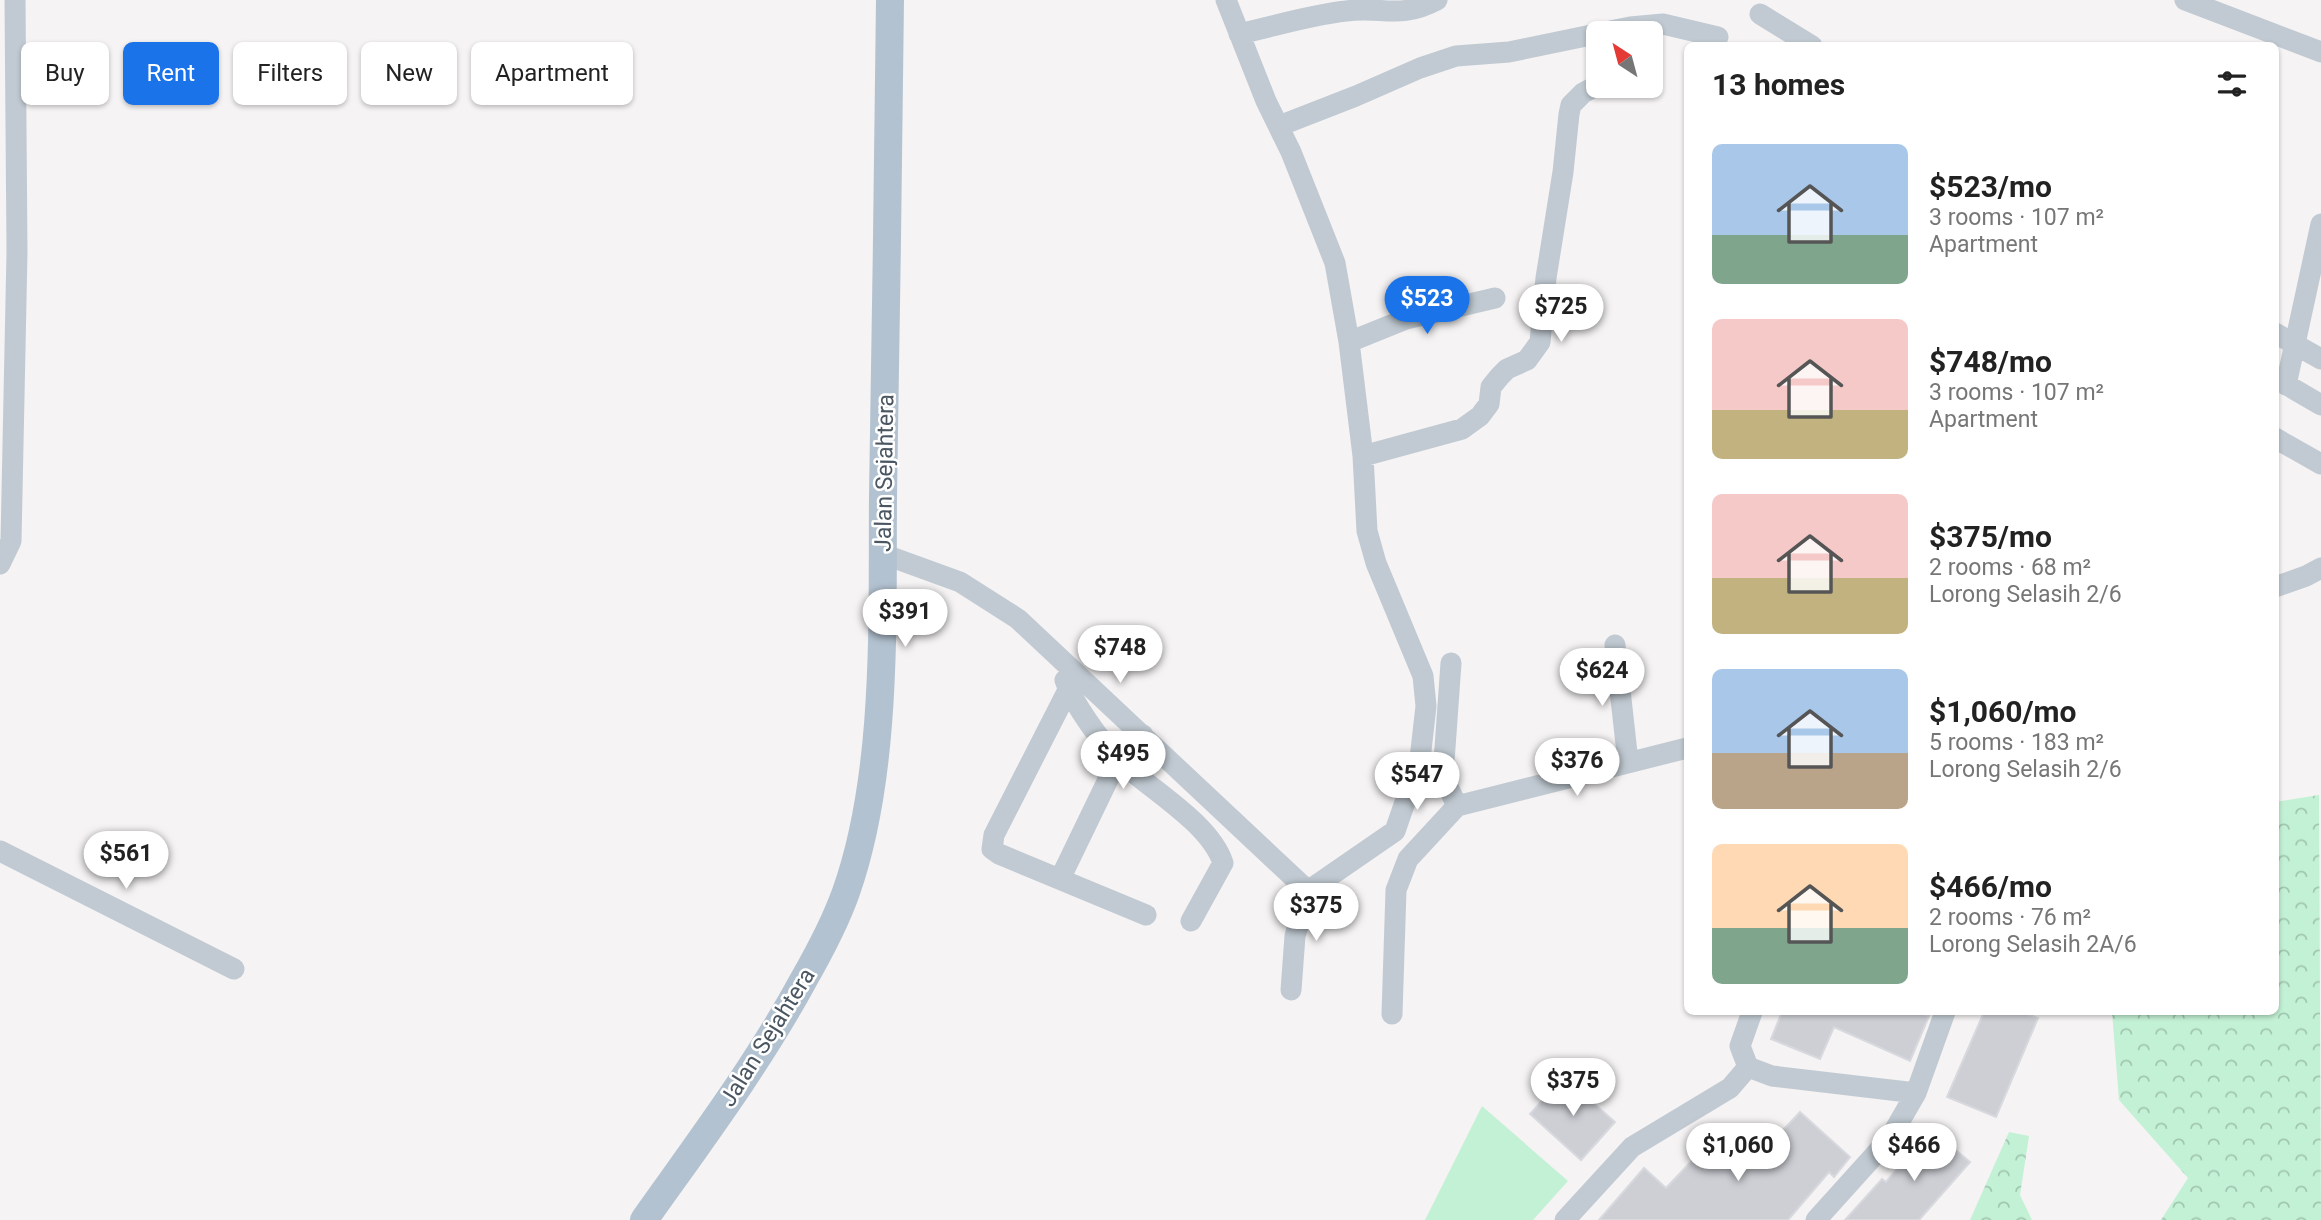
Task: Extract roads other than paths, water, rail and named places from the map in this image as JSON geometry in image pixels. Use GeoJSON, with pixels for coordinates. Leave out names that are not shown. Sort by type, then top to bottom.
{"type":"FeatureCollection","features":[{"type":"Feature","properties":{"kind":"main road","name":"Jalan Sejahtera"},"geometry":{"type":"LineString","coordinates":[[644,1220],[750,1071],[778,1027],[829,934],[857,856],[871,787],[880,674],[883,554],[890,0]]}},
{"type":"Feature","properties":{"kind":"street"},"geometry":{"type":"LineString","coordinates":[[0,564],[11,541],[8,251],[15,0]]}},
{"type":"Feature","properties":{"kind":"street"},"geometry":{"type":"LineString","coordinates":[[1226,0],[1266,101],[1292,152],[1335,263],[1349,342],[1363,456],[1367,531],[1377,563],[1423,676],[1426,706],[1420,759],[1395,831],[1308,891],[1295,936],[1291,990]]}},
{"type":"Feature","properties":{"kind":"street"},"geometry":{"type":"LineString","coordinates":[[1240,34],[1349,10],[1395,13],[1408,11],[1437,0]]}},
{"type":"Feature","properties":{"kind":"street"},"geometry":{"type":"LineString","coordinates":[[2185,0],[2321,52]]}},
{"type":"Feature","properties":{"kind":"street"},"geometry":{"type":"LineString","coordinates":[[1760,14],[1806,42]]}},
{"type":"Feature","properties":{"kind":"street"},"geometry":{"type":"LineString","coordinates":[[1663,24],[1718,37]]}},
{"type":"Feature","properties":{"kind":"street"},"geometry":{"type":"LineString","coordinates":[[1279,126],[1456,56],[1509,52],[1586,36]]}},
{"type":"Feature","properties":{"kind":"street"},"geometry":{"type":"LineString","coordinates":[[1363,456],[1462,429],[1480,416],[1489,404],[1491,387],[1500,376],[1507,369],[1527,360],[1540,342],[1546,278],[1562,184],[1569,114],[1572,105],[1586,91]]}},
{"type":"Feature","properties":{"kind":"street"},"geometry":{"type":"LineString","coordinates":[[2321,224],[2295,345],[2281,382],[2321,405]]}},
{"type":"Feature","properties":{"kind":"street"},"geometry":{"type":"LineString","coordinates":[[1349,342],[1406,319],[1495,298]]}},
{"type":"Feature","properties":{"kind":"street"},"geometry":{"type":"LineString","coordinates":[[2279,335],[2321,359]]}},
{"type":"Feature","properties":{"kind":"street"},"geometry":{"type":"LineString","coordinates":[[2279,440],[2321,464]]}},
{"type":"Feature","properties":{"kind":"street"},"geometry":{"type":"LineString","coordinates":[[883,554],[960,582],[1018,619],[1308,891]]}},
{"type":"Feature","properties":{"kind":"street"},"geometry":{"type":"LineString","coordinates":[[2279,586],[2321,568]]}},
{"type":"Feature","properties":{"kind":"street"},"geometry":{"type":"LineString","coordinates":[[1615,645],[1628,762]]}},
{"type":"Feature","properties":{"kind":"street"},"geometry":{"type":"LineString","coordinates":[[1054,652],[1068,691],[1118,759],[1206,833],[1219,850],[1223,863],[1191,921]]}},
{"type":"Feature","properties":{"kind":"street"},"geometry":{"type":"LineString","coordinates":[[1451,663],[1443,776],[1457,806]]}},
{"type":"Feature","properties":{"kind":"street"},"geometry":{"type":"LineString","coordinates":[[1068,691],[994,835],[992,849],[1146,915]]}},
{"type":"Feature","properties":{"kind":"street"},"geometry":{"type":"LineString","coordinates":[[1060,879],[1118,759],[1143,735]]}},
{"type":"Feature","properties":{"kind":"street"},"geometry":{"type":"LineString","coordinates":[[1392,1014],[1396,890],[1408,859],[1457,806],[1684,749]]}},
{"type":"Feature","properties":{"kind":"street"},"geometry":{"type":"LineString","coordinates":[[1395,831],[1411,832],[1424,839]]}},
{"type":"Feature","properties":{"kind":"street"},"geometry":{"type":"LineString","coordinates":[[0,851],[234,969]]}},
{"type":"Feature","properties":{"kind":"street"},"geometry":{"type":"LineString","coordinates":[[1751,1015],[1740,1046],[1748,1067],[1772,1076],[1916,1093]]}},
{"type":"Feature","properties":{"kind":"street"},"geometry":{"type":"LineString","coordinates":[[1816,1220],[1891,1138],[1916,1093],[1944,1015]]}},
{"type":"Feature","properties":{"kind":"street"},"geometry":{"type":"LineString","coordinates":[[1565,1220],[1632,1147],[1730,1088],[1748,1067]]}}]}
